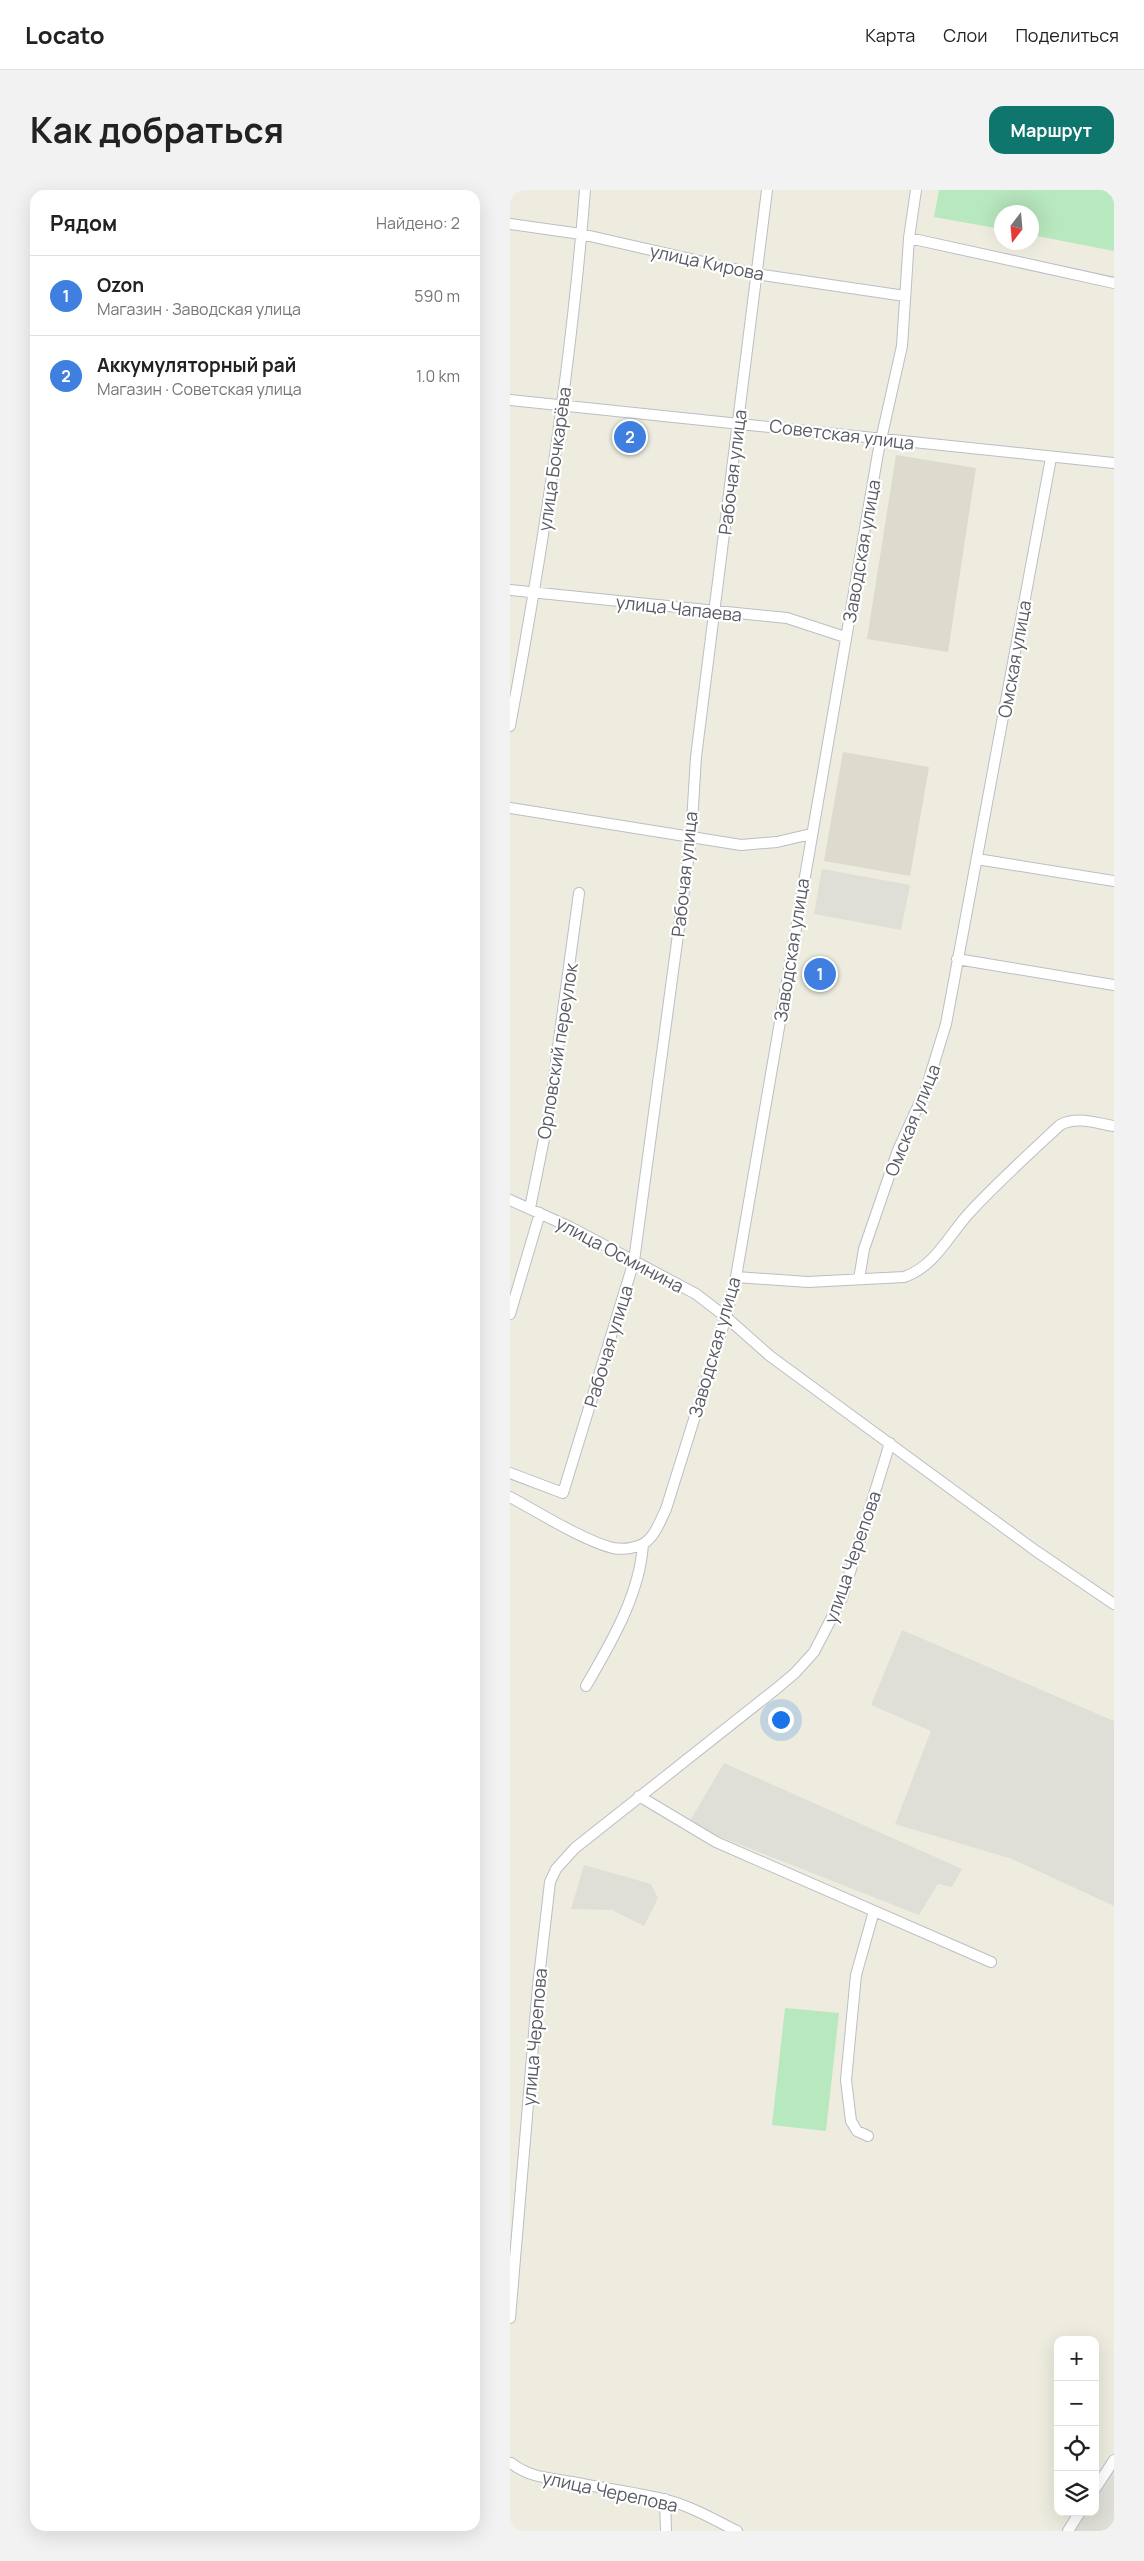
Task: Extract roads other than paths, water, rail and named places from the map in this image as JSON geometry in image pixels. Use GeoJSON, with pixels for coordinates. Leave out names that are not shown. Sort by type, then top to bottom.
{"type":"FeatureCollection","features":[{"type":"Feature","properties":{"kind":"street","name":"улица Бочкарёва"},"geometry":{"type":"LineString","coordinates":[[510,726],[535,593],[562,405],[585,190]]}},
{"type":"Feature","properties":{"kind":"street","name":"Рабочая улица"},"geometry":{"type":"LineString","coordinates":[[510,1473],[563,1492],[634,1261],[691,838],[696,757],[767,190]]}},
{"type":"Feature","properties":{"kind":"street","name":"Заводская улица"},"geometry":{"type":"LineString","coordinates":[[586,1686],[624,1614],[639,1573],[643,1544],[651,1538],[666,1509],[726,1317],[736,1277],[845,636],[881,439],[902,346],[909,238],[916,190]]}},
{"type":"Feature","properties":{"kind":"street","name":"улица Кирова"},"geometry":{"type":"LineString","coordinates":[[510,224],[581,234],[756,274],[905,296]]}},
{"type":"Feature","properties":{"kind":"street"},"geometry":{"type":"LineString","coordinates":[[909,238],[1114,283]]}},
{"type":"Feature","properties":{"kind":"street","name":"Советская улица"},"geometry":{"type":"LineString","coordinates":[[510,400],[738,422],[1051,458],[1114,463]]}},
{"type":"Feature","properties":{"kind":"street","name":"Омская улица"},"geometry":{"type":"LineString","coordinates":[[859,1279],[864,1249],[898,1150],[926,1089],[946,1024],[1051,458]]}},
{"type":"Feature","properties":{"kind":"street","name":"улица Чапаева"},"geometry":{"type":"LineString","coordinates":[[510,590],[788,618],[845,636]]}},
{"type":"Feature","properties":{"kind":"street"},"geometry":{"type":"LineString","coordinates":[[510,808],[740,845],[777,842],[811,834]]}},
{"type":"Feature","properties":{"kind":"street"},"geometry":{"type":"LineString","coordinates":[[977,859],[1114,881]]}},
{"type":"Feature","properties":{"kind":"street","name":"Орловский переулок"},"geometry":{"type":"LineString","coordinates":[[510,1314],[535,1210],[579,893]]}},
{"type":"Feature","properties":{"kind":"street"},"geometry":{"type":"LineString","coordinates":[[957,959],[1114,985]]}},
{"type":"Feature","properties":{"kind":"street"},"geometry":{"type":"LineString","coordinates":[[736,1277],[808,1282],[904,1277],[919,1272],[928,1264],[951,1233],[972,1210],[1060,1125],[1070,1120],[1078,1120],[1114,1126]]}},
{"type":"Feature","properties":{"kind":"street","name":"улица Осминина"},"geometry":{"type":"LineString","coordinates":[[510,1200],[535,1210],[696,1294],[726,1317],[770,1356],[1114,1604]]}},
{"type":"Feature","properties":{"kind":"street","name":"улица Черепова"},"geometry":{"type":"LineString","coordinates":[[510,2318],[538,1986],[550,1882],[556,1869],[575,1848],[788,1678],[814,1652],[842,1598],[890,1443]]}},
{"type":"Feature","properties":{"kind":"street"},"geometry":{"type":"LineString","coordinates":[[510,1497],[597,1542],[614,1548],[629,1549],[643,1544]]}},
{"type":"Feature","properties":{"kind":"street"},"geometry":{"type":"LineString","coordinates":[[639,1796],[716,1842],[991,1962]]}},
{"type":"Feature","properties":{"kind":"street"},"geometry":{"type":"LineString","coordinates":[[868,2136],[857,2131],[851,2121],[846,2080],[856,1976],[874,1911]]}},
{"type":"Feature","properties":{"kind":"street"},"geometry":{"type":"LineString","coordinates":[[1099,2483],[1114,2460]]}},
{"type":"Feature","properties":{"kind":"street","name":"улица Черепова"},"geometry":{"type":"LineString","coordinates":[[510,2464],[520,2470],[545,2479],[665,2499],[701,2513],[736,2531]]}},
{"type":"Feature","properties":{"kind":"street"},"geometry":{"type":"LineString","coordinates":[[665,2499],[666,2531]]}},
{"type":"Feature","properties":{"kind":"street"},"geometry":{"type":"LineString","coordinates":[[1068,2531],[1077,2516]]}},
{"type":"Feature","properties":{"kind":"place","name":"Аккумуляторный рай"},"geometry":{"type":"Point","coordinates":[630,437]}},
{"type":"Feature","properties":{"kind":"place","name":"Ozon"},"geometry":{"type":"Point","coordinates":[820,974]}}]}
